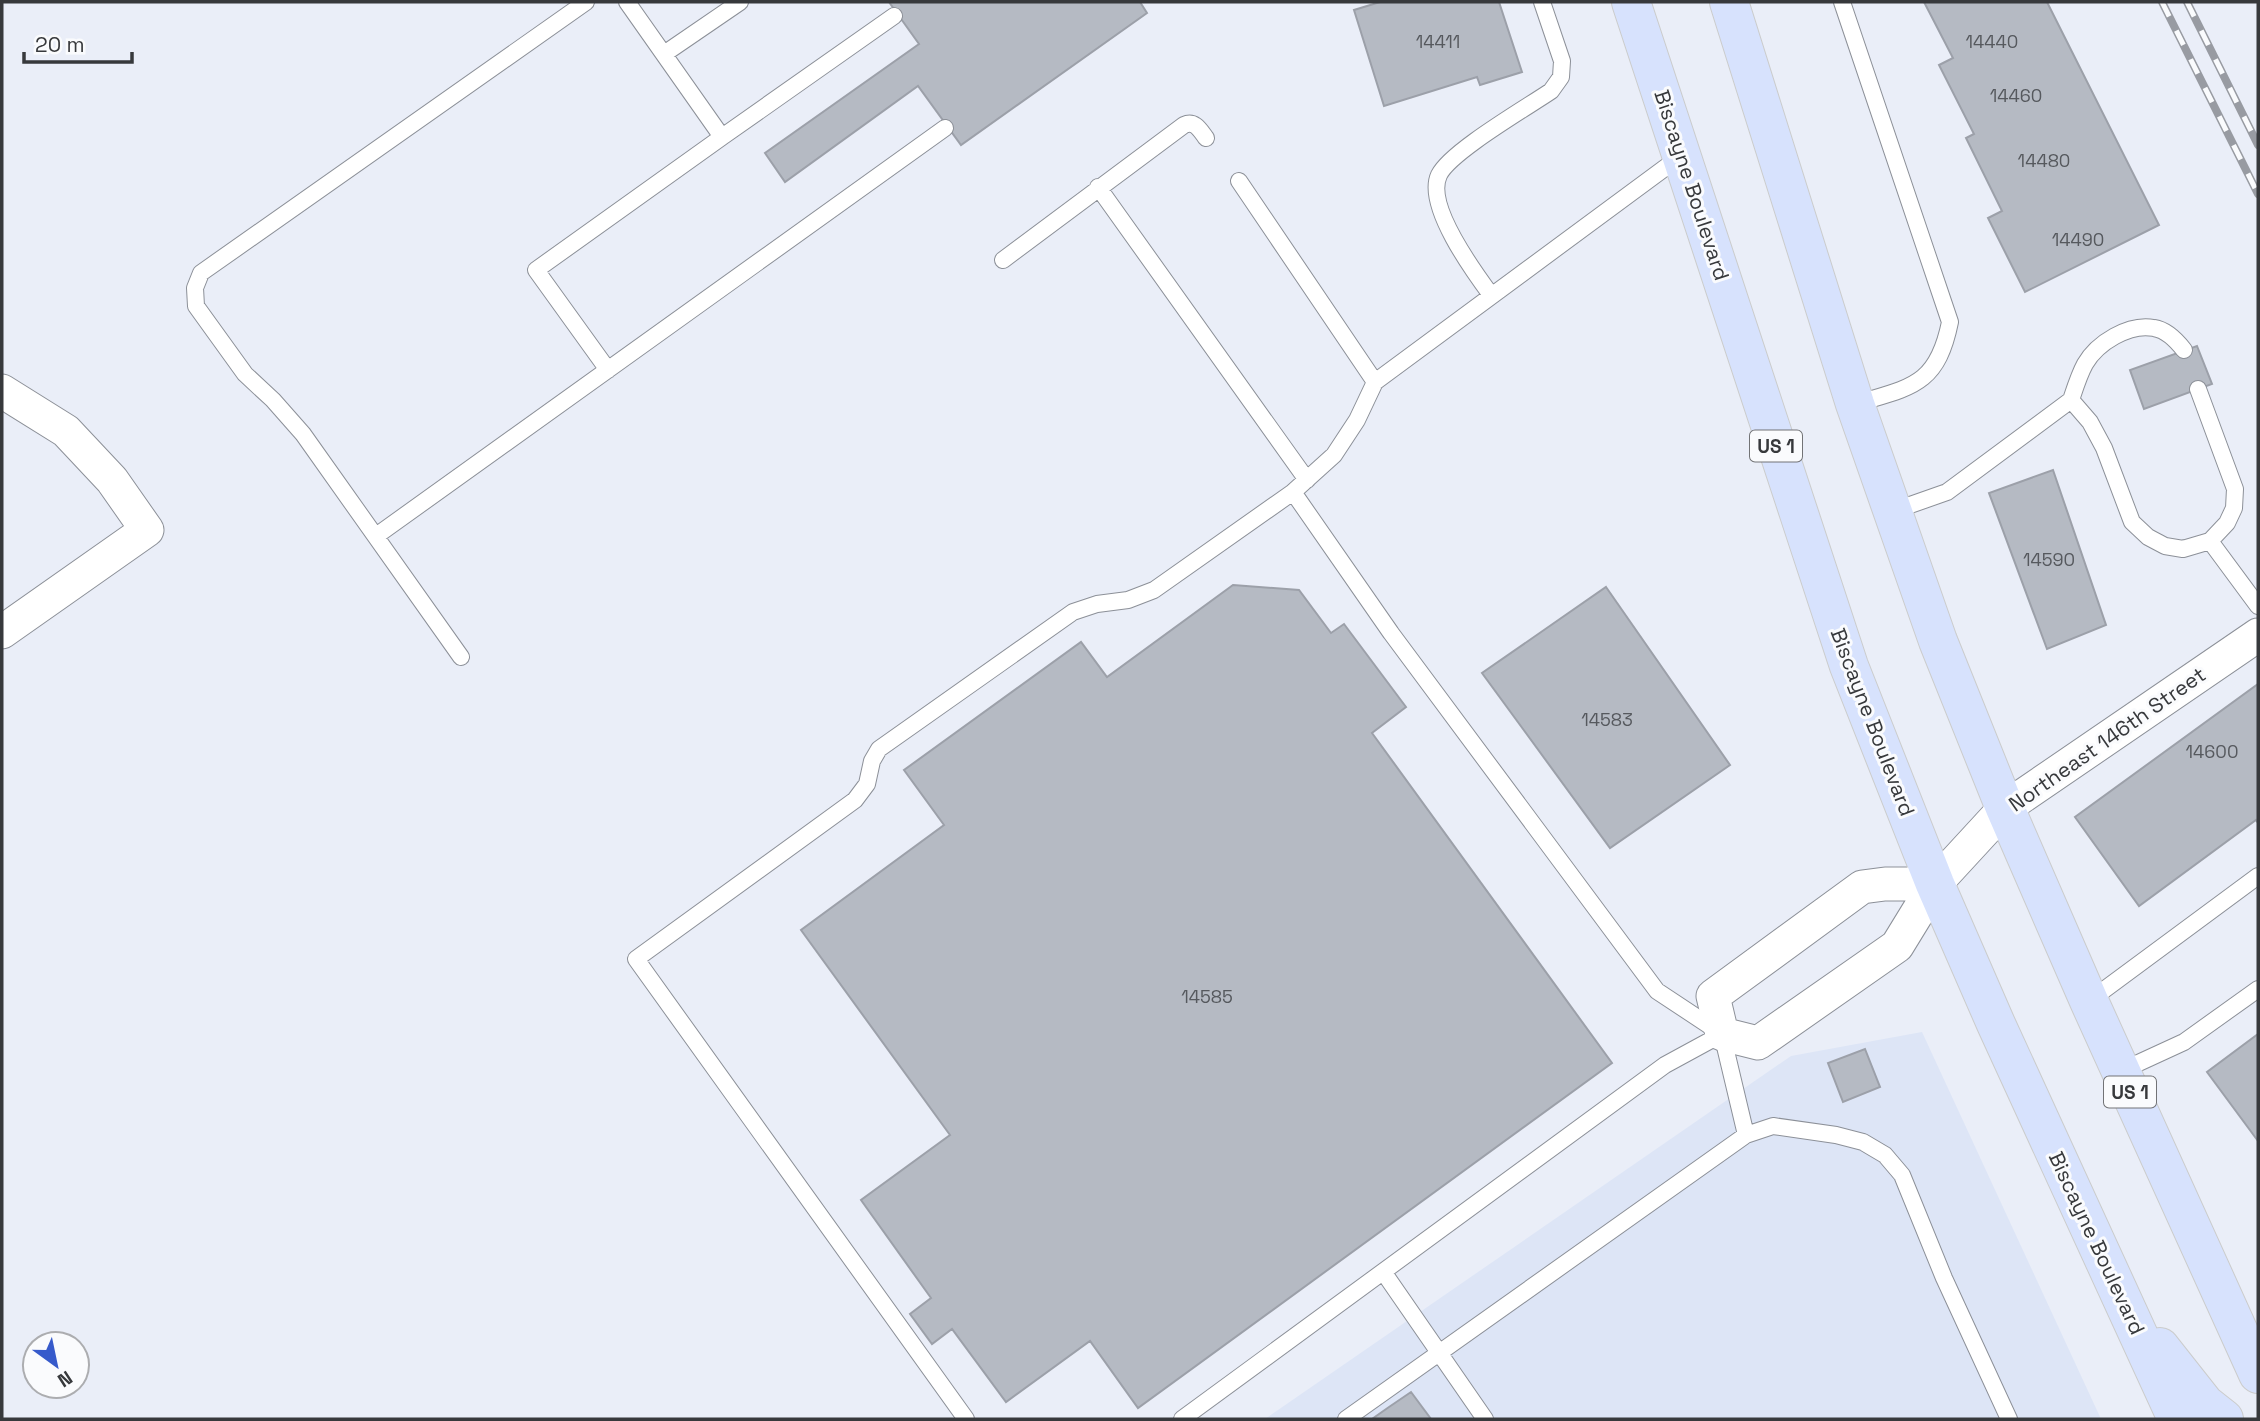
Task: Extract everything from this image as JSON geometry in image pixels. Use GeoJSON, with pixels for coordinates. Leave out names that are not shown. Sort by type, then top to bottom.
{"type":"FeatureCollection","features":[{"type":"Feature","properties":{"kind":"main road","name":"Biscayne Boulevard"},"geometry":{"type":"LineString","coordinates":[[1631,2],[1849,666],[1935,884],[1996,1024],[2177,1419]]}},
{"type":"Feature","properties":{"kind":"main road","name":"US 1"},"geometry":{"type":"LineString","coordinates":[[1729,2],[1855,404],[1938,641],[2005,808],[2089,1001],[2254,1352]]}},
{"type":"Feature","properties":{"kind":"main road"},"geometry":{"type":"LineString","coordinates":[[2122,1298],[2205,1404],[2224,1419]]}},
{"type":"Feature","properties":{"kind":"street"},"geometry":{"type":"LineString","coordinates":[[2,391],[66,431],[112,481],[147,530],[2,632]]}},
{"type":"Feature","properties":{"kind":"street","name":"Northeast 146th Street"},"geometry":{"type":"LineString","coordinates":[[1722,1034],[1758,1043],[1896,946],[1935,884],[2005,808],[2258,635]]}},
{"type":"Feature","properties":{"kind":"street"},"geometry":{"type":"LineString","coordinates":[[1722,1034],[1713,996],[1862,887],[1935,884]]}},
{"type":"Feature","properties":{"kind":"lane"},"geometry":{"type":"LineString","coordinates":[[461,657],[303,434],[245,374],[196,306],[195,288],[201,273],[586,2]]}},
{"type":"Feature","properties":{"kind":"lane"},"geometry":{"type":"LineString","coordinates":[[626,2],[722,137]]}},
{"type":"Feature","properties":{"kind":"lane"},"geometry":{"type":"LineString","coordinates":[[664,54],[740,2]]}},
{"type":"Feature","properties":{"kind":"lane"},"geometry":{"type":"LineString","coordinates":[[1491,295],[1449,230],[1438,201],[1438,177],[1452,158],[1551,91],[1561,77],[1562,61],[1542,2]]}},
{"type":"Feature","properties":{"kind":"lane"},"geometry":{"type":"LineString","coordinates":[[1842,2],[1950,322],[1946,341],[1928,375],[1911,387],[1855,404]]}},
{"type":"Feature","properties":{"kind":"lane"},"geometry":{"type":"LineString","coordinates":[[608,370],[536,270],[894,16]]}},
{"type":"Feature","properties":{"kind":"lane"},"geometry":{"type":"LineString","coordinates":[[1003,260],[1184,125],[1195,124],[1206,138]]}},
{"type":"Feature","properties":{"kind":"lane"},"geometry":{"type":"LineString","coordinates":[[376,536],[945,128]]}},
{"type":"Feature","properties":{"kind":"lane"},"geometry":{"type":"LineString","coordinates":[[966,1419],[636,958],[855,800],[867,783],[878,748],[994,665],[1073,612],[1097,604],[1128,600],[1154,590],[1293,492],[1335,455],[1357,420],[1375,382],[1683,154]]}},
{"type":"Feature","properties":{"kind":"lane"},"geometry":{"type":"LineString","coordinates":[[1239,181],[1375,382]]}},
{"type":"Feature","properties":{"kind":"lane"},"geometry":{"type":"LineString","coordinates":[[1098,187],[1307,480]]}},
{"type":"Feature","properties":{"kind":"lane"},"geometry":{"type":"LineString","coordinates":[[1893,511],[1947,492],[2071,400],[2084,364],[2096,348],[2117,335],[2154,327],[2169,334],[2184,351]]}},
{"type":"Feature","properties":{"kind":"lane"},"geometry":{"type":"LineString","coordinates":[[2071,400],[2090,422],[2104,448],[2132,522],[2148,537],[2165,547],[2183,549],[2210,541],[2227,523],[2234,508],[2235,489],[2199,389]]}},
{"type":"Feature","properties":{"kind":"lane"},"geometry":{"type":"LineString","coordinates":[[1293,492],[1391,633],[1657,991],[1722,1034],[1746,1135]]}},
{"type":"Feature","properties":{"kind":"lane"},"geometry":{"type":"LineString","coordinates":[[2210,541],[2258,606]]}},
{"type":"Feature","properties":{"kind":"lane"},"geometry":{"type":"LineString","coordinates":[[2089,1001],[2258,876]]}},
{"type":"Feature","properties":{"kind":"lane"},"geometry":{"type":"LineString","coordinates":[[2121,1071],[2184,1042],[2258,989]]}},
{"type":"Feature","properties":{"kind":"lane"},"geometry":{"type":"LineString","coordinates":[[1182,1419],[1665,1065],[1722,1034]]}},
{"type":"Feature","properties":{"kind":"lane"},"geometry":{"type":"LineString","coordinates":[[1346,1419],[1746,1135],[1773,1126],[1864,1142],[1885,1156],[1902,1175],[1944,1278],[2009,1419]]}},
{"type":"Feature","properties":{"kind":"lane"},"geometry":{"type":"LineString","coordinates":[[1384,1273],[1485,1419]]}},
{"type":"Feature","properties":{"kind":"shaded area"},"geometry":{"type":"Polygon","coordinates":[[[1922,1032],[2101,1419],[1265,1419],[1791,1056],[1922,1032]]]}},
{"type":"Feature","properties":{"kind":"building"},"geometry":{"type":"Polygon","coordinates":[[[889,2],[1140,2],[1147,13],[961,145],[918,86],[785,182],[765,153],[919,44],[889,2]]]}},
{"type":"Feature","properties":{"kind":"building"},"geometry":{"type":"Polygon","coordinates":[[[1380,2],[1499,2],[1522,72],[1480,85],[1477,77],[1384,106],[1354,10],[1380,2]]]}},
{"type":"Feature","properties":{"kind":"building"},"geometry":{"type":"Polygon","coordinates":[[[1924,2],[2047,2],[2159,225],[2025,292],[1988,218],[2002,211],[1966,138],[1974,134],[1939,65],[1953,58],[1924,2]]]}},
{"type":"Feature","properties":{"kind":"building"},"geometry":{"type":"Polygon","coordinates":[[[2197,346],[2212,384],[2144,409],[2130,370],[2197,346]]]}},
{"type":"Feature","properties":{"kind":"building"},"geometry":{"type":"Polygon","coordinates":[[[2053,470],[2106,625],[2047,649],[1989,493],[2053,470]]]}},
{"type":"Feature","properties":{"kind":"building"},"geometry":{"type":"Polygon","coordinates":[[[1233,585],[1299,590],[1331,633],[1344,624],[1406,707],[1372,733],[1612,1063],[1138,1408],[1090,1341],[1006,1402],[952,1329],[932,1344],[910,1314],[931,1298],[861,1200],[950,1135],[801,930],[944,825],[904,770],[1081,642],[1107,677],[1233,585]]]}},
{"type":"Feature","properties":{"kind":"building"},"geometry":{"type":"Polygon","coordinates":[[[1606,587],[1730,765],[1610,848],[1482,673],[1606,587]]]}},
{"type":"Feature","properties":{"kind":"building"},"geometry":{"type":"Polygon","coordinates":[[[2258,684],[2258,823],[2256,820],[2139,906],[2075,817],[2258,684]]]}},
{"type":"Feature","properties":{"kind":"building"},"geometry":{"type":"Polygon","coordinates":[[[2258,1034],[2258,1141],[2207,1072],[2258,1034]]]}},
{"type":"Feature","properties":{"kind":"building"},"geometry":{"type":"Polygon","coordinates":[[[1865,1049],[1880,1087],[1843,1102],[1828,1063],[1865,1049]]]}},
{"type":"Feature","properties":{"kind":"building"},"geometry":{"type":"Polygon","coordinates":[[[1411,1392],[1431,1419],[1372,1419],[1389,1407],[1411,1392]]]}},
{"type":"Feature","properties":{"kind":"railway"},"geometry":{"type":"LineString","coordinates":[[2162,2],[2258,194]]}},
{"type":"Feature","properties":{"kind":"railway"},"geometry":{"type":"LineString","coordinates":[[2187,2],[2258,145]]}}]}
